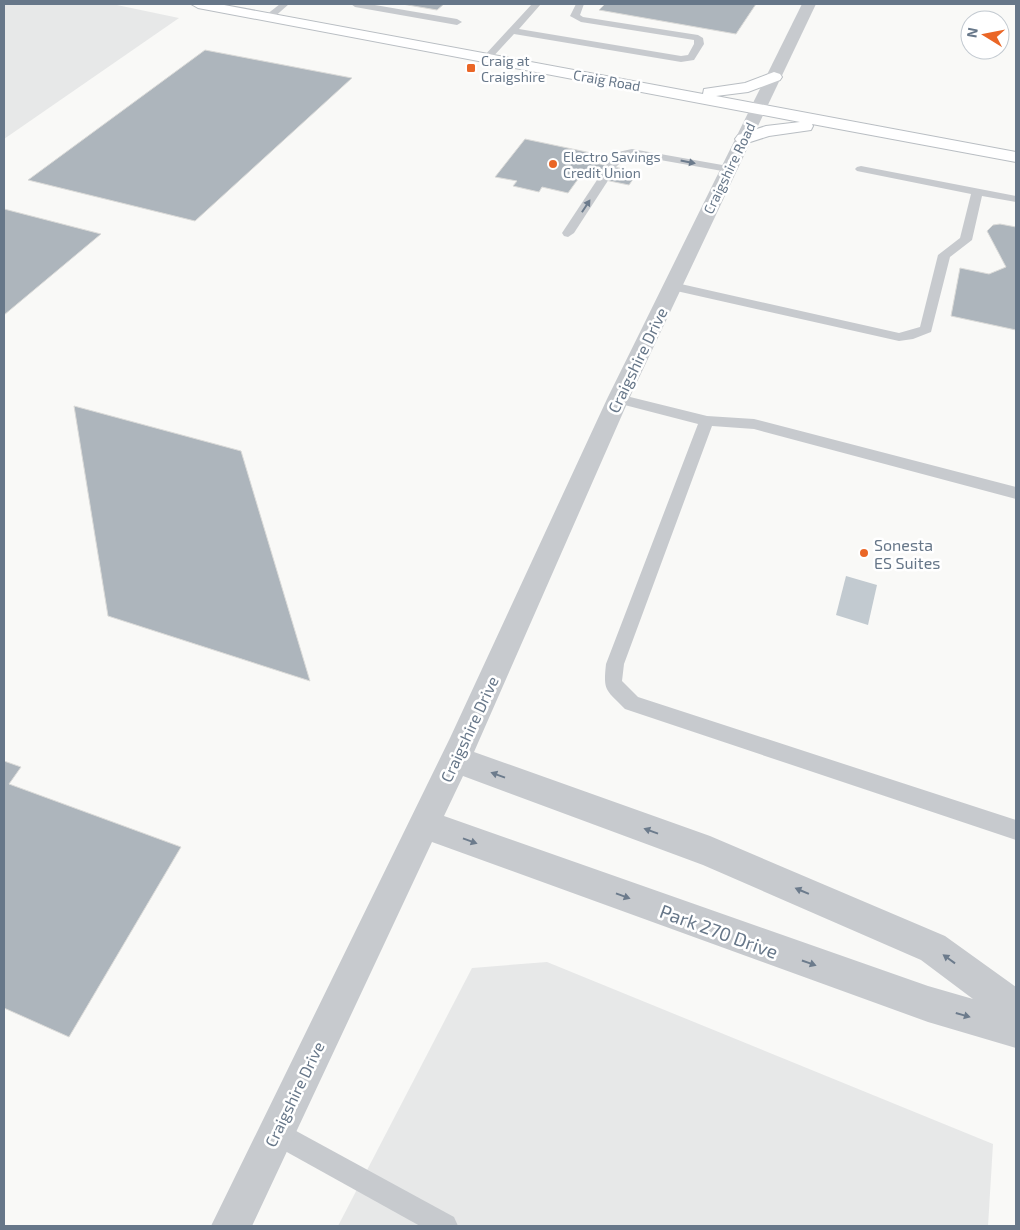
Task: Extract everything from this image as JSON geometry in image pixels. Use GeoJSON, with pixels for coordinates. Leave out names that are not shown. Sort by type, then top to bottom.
{"type":"FeatureCollection","features":[{"type":"Feature","properties":{"kind":"main road","name":"Craig Road"},"geometry":{"type":"LineString","coordinates":[[198,4],[1016,157]]}},
{"type":"Feature","properties":{"kind":"main road"},"geometry":{"type":"LineString","coordinates":[[681,93],[732,90],[748,87],[774,77]]}},
{"type":"Feature","properties":{"kind":"main road"},"geometry":{"type":"LineString","coordinates":[[681,93],[720,114],[735,135],[786,127],[846,125]]}},
{"type":"Feature","properties":{"kind":"street","name":"Craigshire Road"},"geometry":{"type":"LineString","coordinates":[[700,228],[728,169],[735,135],[758,109],[809,4]]}},
{"type":"Feature","properties":{"kind":"street","name":"Craigshire Drive"},"geometry":{"type":"LineString","coordinates":[[231,1226],[455,759],[618,398],[700,228]]}},
{"type":"Feature","properties":{"kind":"street"},"geometry":{"type":"LineString","coordinates":[[455,759],[710,852],[934,948],[1016,1009]]}},
{"type":"Feature","properties":{"kind":"street","name":"Park 270 Drive"},"geometry":{"type":"LineString","coordinates":[[424,824],[928,1004],[1016,1030]]}},
{"type":"Feature","properties":{"kind":"lane"},"geometry":{"type":"LineString","coordinates":[[269,17],[285,4]]}},
{"type":"Feature","properties":{"kind":"lane"},"geometry":{"type":"LineString","coordinates":[[354,4],[457,22]]}},
{"type":"Feature","properties":{"kind":"lane"},"geometry":{"type":"LineString","coordinates":[[487,58],[537,4]]}},
{"type":"Feature","properties":{"kind":"lane"},"geometry":{"type":"LineString","coordinates":[[512,31],[680,59],[691,58],[699,44],[698,38],[581,20],[575,16],[580,4]]}},
{"type":"Feature","properties":{"kind":"lane"},"geometry":{"type":"LineString","coordinates":[[611,166],[622,154],[632,152],[728,169]]}},
{"type":"Feature","properties":{"kind":"lane"},"geometry":{"type":"LineString","coordinates":[[861,169],[1016,199]]}},
{"type":"Feature","properties":{"kind":"lane"},"geometry":{"type":"LineString","coordinates":[[568,233],[603,179]]}},
{"type":"Feature","properties":{"kind":"lane"},"geometry":{"type":"LineString","coordinates":[[672,286],[898,337],[908,336],[926,329],[944,255],[966,240],[977,192]]}},
{"type":"Feature","properties":{"kind":"lane"},"geometry":{"type":"LineString","coordinates":[[618,398],[707,422],[754,424],[1016,493]]}},
{"type":"Feature","properties":{"kind":"lane"},"geometry":{"type":"LineString","coordinates":[[707,422],[614,664],[613,684],[632,703],[1016,830]]}},
{"type":"Feature","properties":{"kind":"lane"},"geometry":{"type":"LineString","coordinates":[[276,1132],[434,1224]]}},
{"type":"Feature","properties":{"kind":"shaded area"},"geometry":{"type":"Polygon","coordinates":[[[4,4],[112,4],[179,18],[4,139],[4,4]]]}},
{"type":"Feature","properties":{"kind":"shaded area"},"geometry":{"type":"Polygon","coordinates":[[[846,576],[877,585],[868,625],[836,615],[846,576]]]}},
{"type":"Feature","properties":{"kind":"shaded area"},"geometry":{"type":"Polygon","coordinates":[[[547,962],[993,1144],[988,1226],[338,1226],[472,968],[547,962]]]}},
{"type":"Feature","properties":{"kind":"building"},"geometry":{"type":"Polygon","coordinates":[[[402,4],[444,4],[437,10],[402,4]]]}},
{"type":"Feature","properties":{"kind":"building"},"geometry":{"type":"Polygon","coordinates":[[[605,4],[756,4],[736,34],[599,10],[605,4]]]}},
{"type":"Feature","properties":{"kind":"building"},"geometry":{"type":"Polygon","coordinates":[[[205,50],[352,78],[195,221],[28,180],[205,50]]]}},
{"type":"Feature","properties":{"kind":"building","name":"Electro Savings Credit Union"},"geometry":{"type":"Polygon","coordinates":[[[525,139],[596,154],[590,162],[638,172],[629,185],[581,175],[568,193],[542,187],[539,192],[513,186],[517,181],[495,177],[525,139]]]}},
{"type":"Feature","properties":{"kind":"building"},"geometry":{"type":"Polygon","coordinates":[[[4,209],[101,234],[4,315],[4,209]]]}},
{"type":"Feature","properties":{"kind":"building"},"geometry":{"type":"Polygon","coordinates":[[[1000,224],[1016,227],[1016,330],[951,316],[960,268],[989,274],[1006,267],[987,231],[993,225],[1000,224]]]}},
{"type":"Feature","properties":{"kind":"building"},"geometry":{"type":"Polygon","coordinates":[[[74,406],[241,451],[310,681],[108,616],[74,406]]]}},
{"type":"Feature","properties":{"kind":"building"},"geometry":{"type":"Polygon","coordinates":[[[4,761],[21,767],[9,784],[181,847],[69,1037],[4,1008],[4,761]]]}},
{"type":"Feature","properties":{"kind":"place","name":"Craig at Craigshire"},"geometry":{"type":"Point","coordinates":[471,68]}},
{"type":"Feature","properties":{"kind":"place","name":"Electro Savings Credit Union"},"geometry":{"type":"Point","coordinates":[553,164]}},
{"type":"Feature","properties":{"kind":"place","name":"Sonesta ES Suites"},"geometry":{"type":"Point","coordinates":[864,553]}}]}
